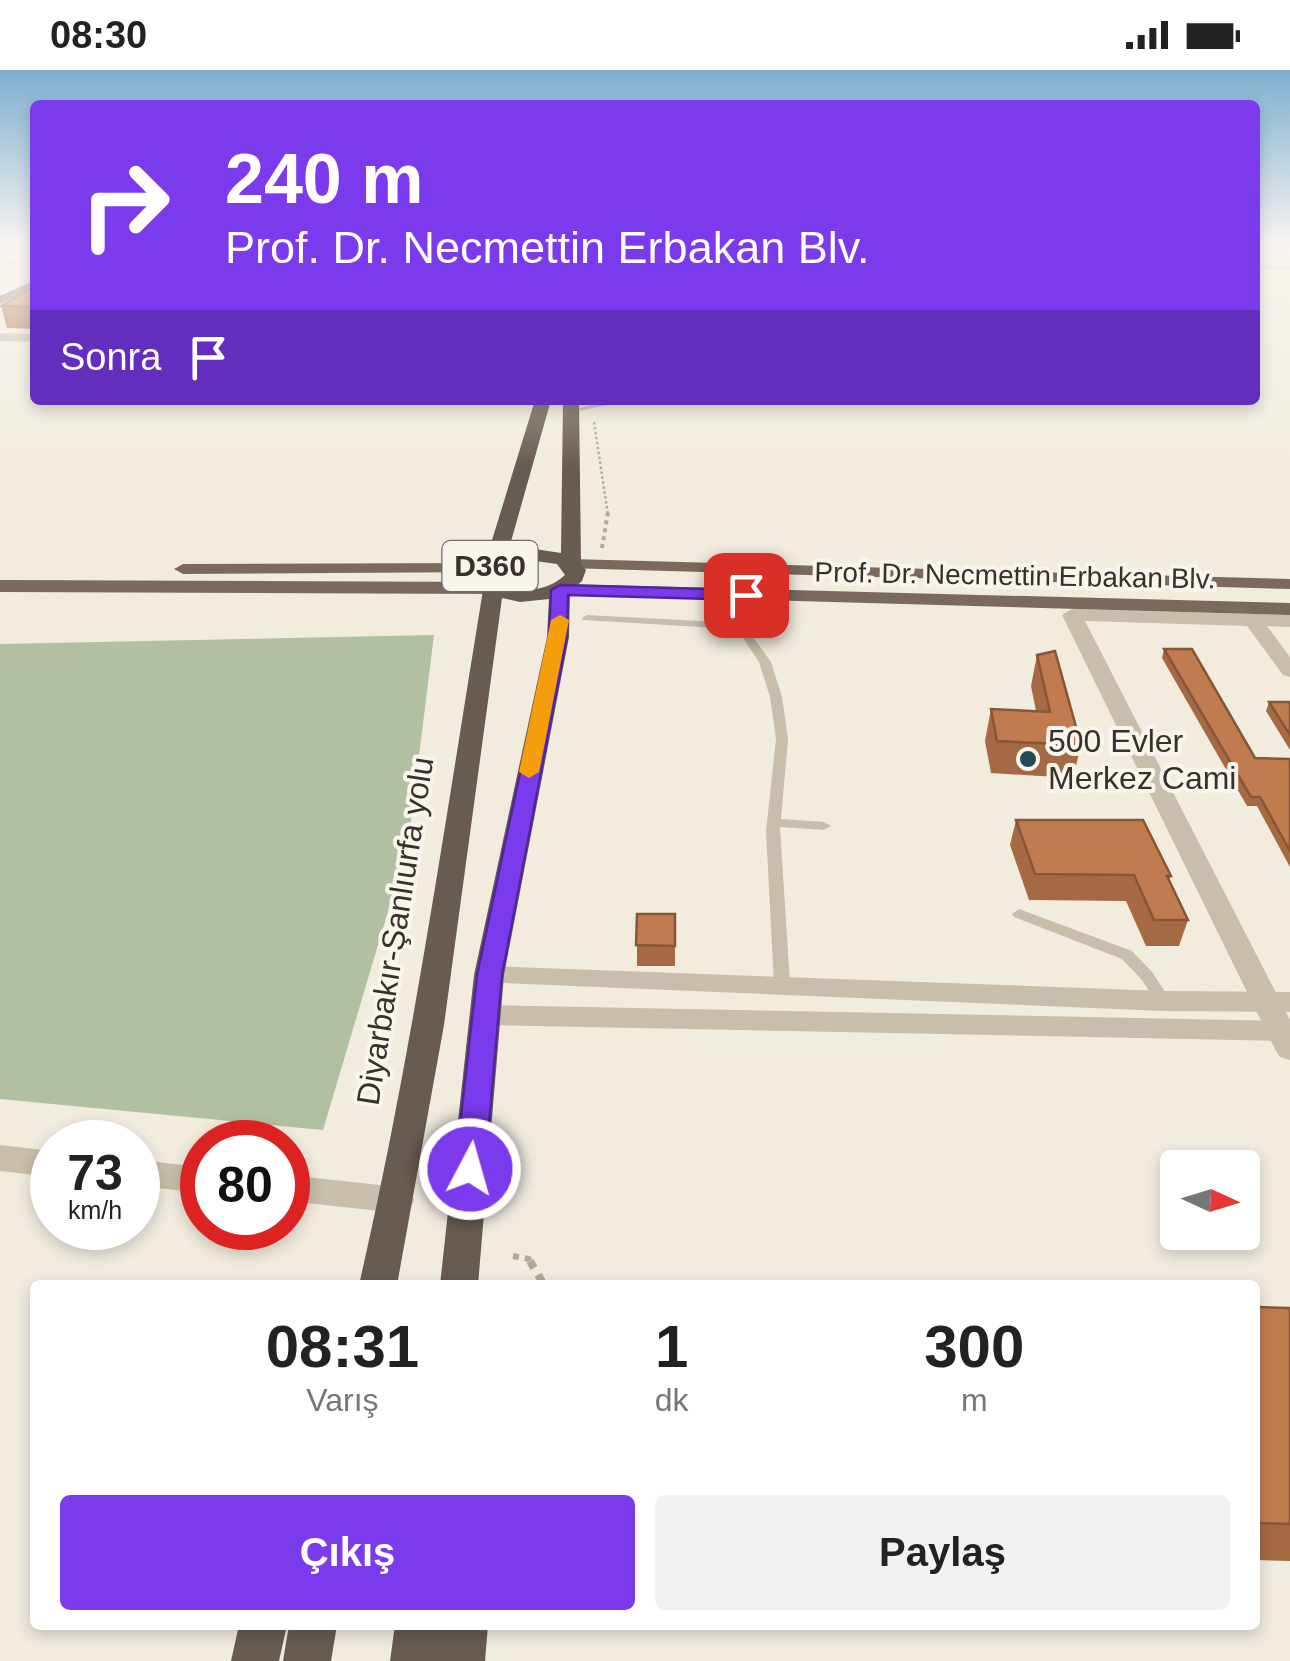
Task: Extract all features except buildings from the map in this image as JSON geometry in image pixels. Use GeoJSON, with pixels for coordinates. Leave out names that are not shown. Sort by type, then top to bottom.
{"type":"FeatureCollection","features":[{"type":"Feature","properties":{"kind":"highway","name":"Diyarbakır-Şanlıurfa yolu"},"geometry":{"type":"LineString","coordinates":[[379,1280],[398,1200],[439,972],[492,573],[542,405]]}},
{"type":"Feature","properties":{"kind":"highway","name":"D360"},"geometry":{"type":"LineString","coordinates":[[458,1280],[489,975],[558,637],[565,577],[570,406]]}},
{"type":"Feature","properties":{"kind":"highway","name":"D360"},"geometry":{"type":"LineString","coordinates":[[528,554],[553,556],[565,577],[517,595],[492,573],[528,554]]}},
{"type":"Feature","properties":{"kind":"highway"},"geometry":{"type":"LineString","coordinates":[[255,1661],[263,1630]]}},
{"type":"Feature","properties":{"kind":"highway"},"geometry":{"type":"LineString","coordinates":[[307,1661],[312,1630]]}},
{"type":"Feature","properties":{"kind":"highway"},"geometry":{"type":"LineString","coordinates":[[414,1661],[417,1630]]}},
{"type":"Feature","properties":{"kind":"highway"},"geometry":{"type":"LineString","coordinates":[[461,1661],[464,1630]]}},
{"type":"Feature","properties":{"kind":"main road"},"geometry":{"type":"LineString","coordinates":[[0,569],[492,573]]}},
{"type":"Feature","properties":{"kind":"main road"},"geometry":{"type":"LineString","coordinates":[[0,586],[492,573]]}},
{"type":"Feature","properties":{"kind":"main road","name":"Prof. Dr. Necmettin Erbakan Blv."},"geometry":{"type":"LineString","coordinates":[[565,577],[1290,584]]}},
{"type":"Feature","properties":{"kind":"main road","name":"Prof. Dr. Necmettin Erbakan Blv."},"geometry":{"type":"LineString","coordinates":[[565,577],[1290,608]]}},
{"type":"Feature","properties":{"kind":"street"},"geometry":{"type":"LineString","coordinates":[[0,338],[30,338]]}},
{"type":"Feature","properties":{"kind":"street"},"geometry":{"type":"LineString","coordinates":[[485,1015],[1287,1037],[1277,1002],[1072,615],[1290,621]]}},
{"type":"Feature","properties":{"kind":"street"},"geometry":{"type":"LineString","coordinates":[[1253,620],[1290,671]]}},
{"type":"Feature","properties":{"kind":"street"},"geometry":{"type":"LineString","coordinates":[[489,975],[1277,1002]]}},
{"type":"Feature","properties":{"kind":"street"},"geometry":{"type":"LineString","coordinates":[[0,1158],[30,1161]]}},
{"type":"Feature","properties":{"kind":"street"},"geometry":{"type":"LineString","coordinates":[[310,1190],[398,1200]]}},
{"type":"Feature","properties":{"kind":"lane"},"geometry":{"type":"LineString","coordinates":[[570,406],[600,405]]}},
{"type":"Feature","properties":{"kind":"lane"},"geometry":{"type":"LineString","coordinates":[[586,618],[719,626],[748,636],[765,662],[776,697],[782,740],[774,823],[782,984]]}},
{"type":"Feature","properties":{"kind":"lane"},"geometry":{"type":"LineString","coordinates":[[774,823],[824,826]]}},
{"type":"Feature","properties":{"kind":"lane"},"geometry":{"type":"LineString","coordinates":[[1019,914],[1127,955],[1147,976],[1162,1001]]}},
{"type":"Feature","properties":{"kind":"path"},"geometry":{"type":"LineString","coordinates":[[590,407],[604,470],[607,523],[606,542],[597,555]]}},
{"type":"Feature","properties":{"kind":"path"},"geometry":{"type":"LineString","coordinates":[[513,1256],[529,1258],[541,1280]]}},
{"type":"Feature","properties":{"kind":"green space"},"geometry":{"type":"Polygon","coordinates":[[[434,635],[408,844],[323,1130],[310,1129],[310,1120],[219,1120],[0,1099],[0,644],[434,635]]]}},
{"type":"Feature","properties":{"kind":"slow traffic"},"geometry":{"type":"LineString","coordinates":[[529,772],[560,620]]}},
{"type":"Feature","properties":{"kind":"place","name":"500 Evler Merkez Cami"},"geometry":{"type":"Point","coordinates":[1028,759]}},
{"type":"Feature","properties":{"kind":"route"},"geometry":{"type":"LineString","coordinates":[[470,1169],[489,975],[558,637],[560,590],[746,595]]}}]}
